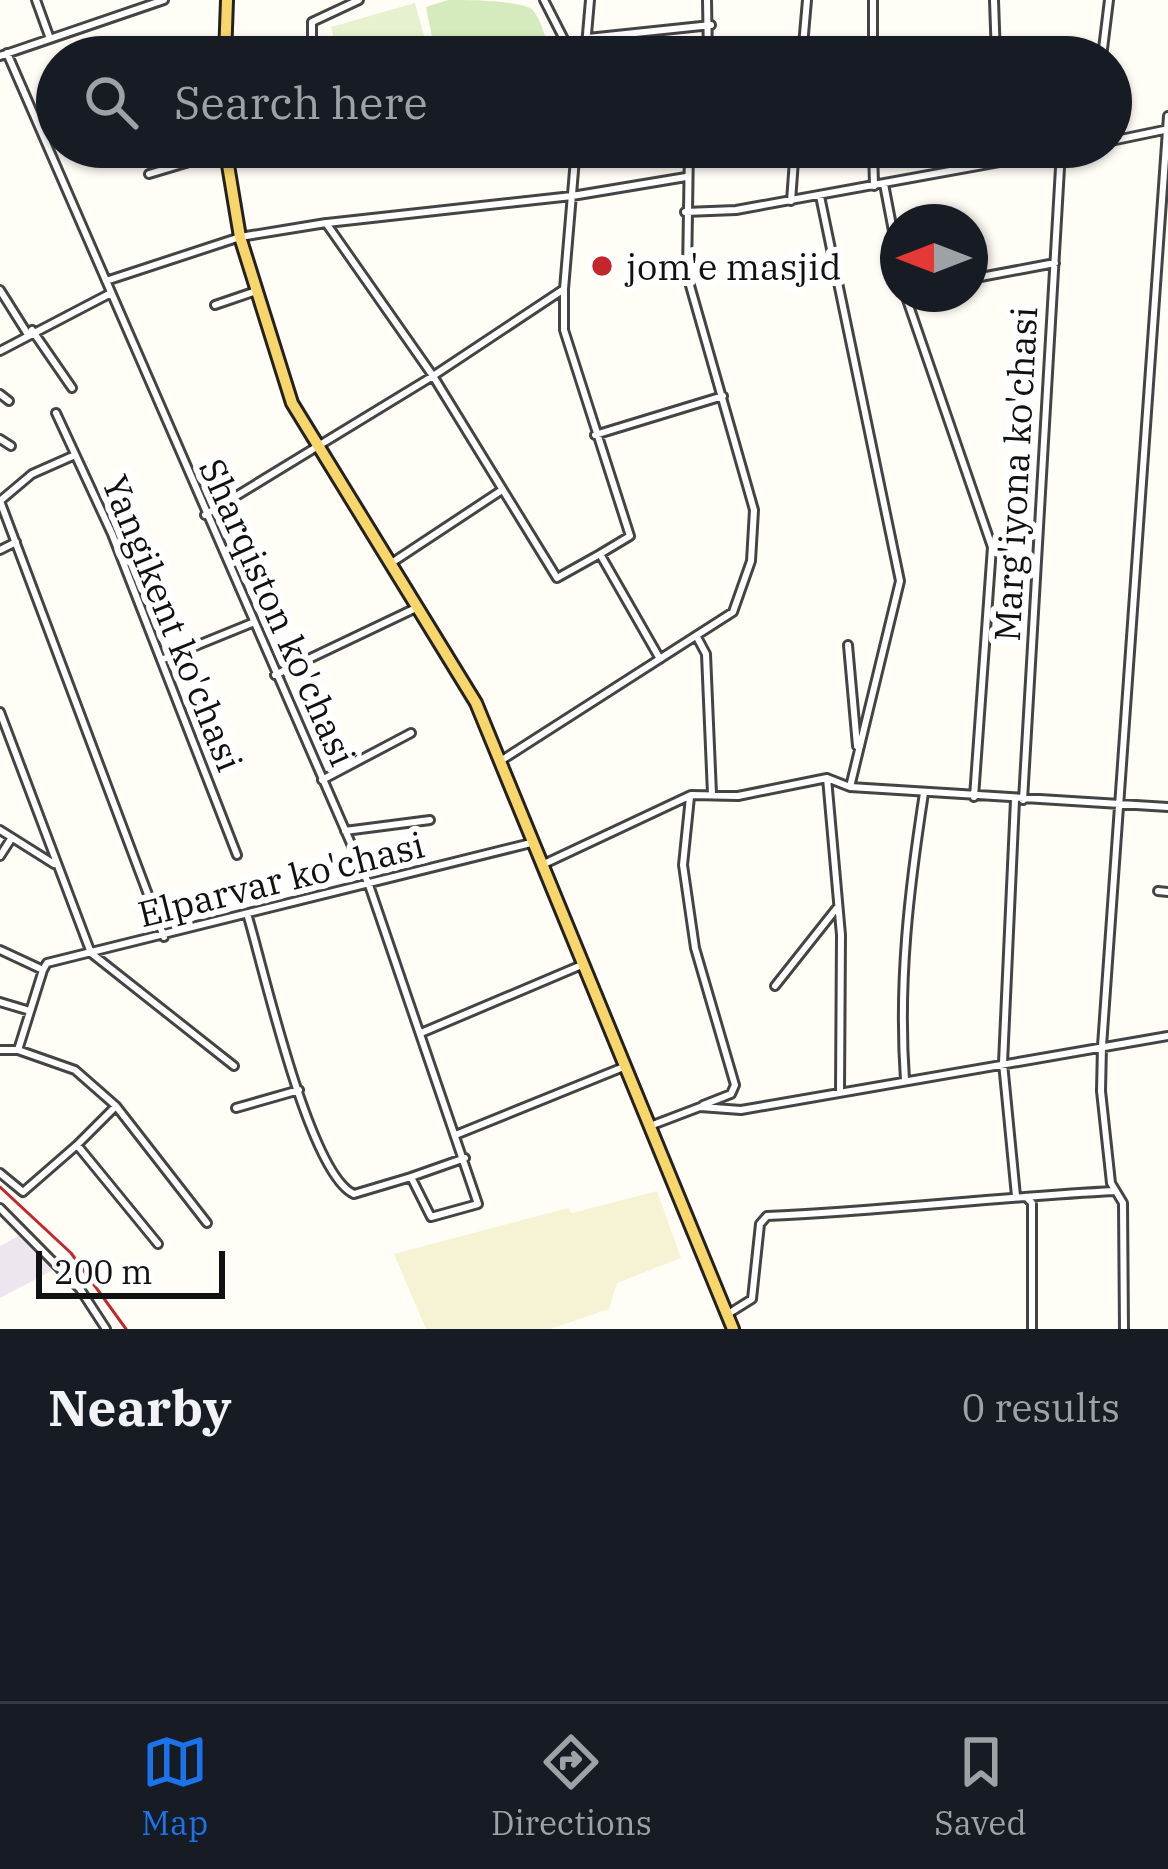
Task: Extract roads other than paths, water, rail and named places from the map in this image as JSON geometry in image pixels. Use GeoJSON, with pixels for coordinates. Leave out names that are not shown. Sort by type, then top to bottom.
{"type":"FeatureCollection","features":[{"type":"Feature","properties":{"kind":"main road"},"geometry":{"type":"LineString","coordinates":[[225,36],[227,0]]}},
{"type":"Feature","properties":{"kind":"main road"},"geometry":{"type":"LineString","coordinates":[[228,168],[240,237],[292,403],[476,703],[733,1329]]}},
{"type":"Feature","properties":{"kind":"street"},"geometry":{"type":"LineString","coordinates":[[36,0],[49,36],[164,0]]}},
{"type":"Feature","properties":{"kind":"street"},"geometry":{"type":"LineString","coordinates":[[311,36],[311,22],[359,0]]}},
{"type":"Feature","properties":{"kind":"street"},"geometry":{"type":"LineString","coordinates":[[544,0],[562,36]]}},
{"type":"Feature","properties":{"kind":"street"},"geometry":{"type":"LineString","coordinates":[[588,36],[590,0]]}},
{"type":"Feature","properties":{"kind":"street"},"geometry":{"type":"LineString","coordinates":[[707,0],[710,36]]}},
{"type":"Feature","properties":{"kind":"street"},"geometry":{"type":"LineString","coordinates":[[804,36],[807,0]]}},
{"type":"Feature","properties":{"kind":"street"},"geometry":{"type":"LineString","coordinates":[[873,0],[873,36]]}},
{"type":"Feature","properties":{"kind":"street"},"geometry":{"type":"LineString","coordinates":[[994,0],[995,36]]}},
{"type":"Feature","properties":{"kind":"street"},"geometry":{"type":"LineString","coordinates":[[1105,36],[1109,0]]}},
{"type":"Feature","properties":{"kind":"street"},"geometry":{"type":"LineString","coordinates":[[607,36],[711,25]]}},
{"type":"Feature","properties":{"kind":"street"},"geometry":{"type":"LineString","coordinates":[[4,55],[36,41]]}},
{"type":"Feature","properties":{"kind":"street","name":"Sharqiston ko'chasi"},"geometry":{"type":"LineString","coordinates":[[4,55],[36,126]]}},
{"type":"Feature","properties":{"kind":"street"},"geometry":{"type":"LineString","coordinates":[[1124,1329],[1123,1203],[1114,1191],[1101,1091],[1102,1046],[1168,116]]}},
{"type":"Feature","properties":{"kind":"street"},"geometry":{"type":"LineString","coordinates":[[1132,137],[1167,130]]}},
{"type":"Feature","properties":{"kind":"street","name":"Sharqiston ko'chasi"},"geometry":{"type":"LineString","coordinates":[[55,168],[369,885],[480,1201],[431,1217],[411,1177]]}},
{"type":"Feature","properties":{"kind":"street"},"geometry":{"type":"LineString","coordinates":[[149,174],[167,168]]}},
{"type":"Feature","properties":{"kind":"street"},"geometry":{"type":"LineString","coordinates":[[326,223],[433,376],[557,578],[630,536],[565,330],[574,168]]}},
{"type":"Feature","properties":{"kind":"street"},"geometry":{"type":"LineString","coordinates":[[500,760],[698,639],[733,612],[751,561],[754,510],[688,275],[687,168]]}},
{"type":"Feature","properties":{"kind":"street"},"geometry":{"type":"LineString","coordinates":[[791,201],[793,168]]}},
{"type":"Feature","properties":{"kind":"street"},"geometry":{"type":"LineString","coordinates":[[874,168],[874,186]]}},
{"type":"Feature","properties":{"kind":"street"},"geometry":{"type":"LineString","coordinates":[[685,212],[791,201],[962,168]]}},
{"type":"Feature","properties":{"kind":"street","name":"Marg'iyona ko'chasi"},"geometry":{"type":"LineString","coordinates":[[1033,1329],[1032,1203],[1020,1196],[1003,1063],[1060,168]]}},
{"type":"Feature","properties":{"kind":"street"},"geometry":{"type":"LineString","coordinates":[[106,281],[240,237],[572,196],[686,177]]}},
{"type":"Feature","properties":{"kind":"street"},"geometry":{"type":"LineString","coordinates":[[884,184],[888,204]]}},
{"type":"Feature","properties":{"kind":"street"},"geometry":{"type":"LineString","coordinates":[[820,196],[900,581],[850,788]]}},
{"type":"Feature","properties":{"kind":"street"},"geometry":{"type":"LineString","coordinates":[[988,276],[1055,263]]}},
{"type":"Feature","properties":{"kind":"street"},"geometry":{"type":"LineString","coordinates":[[205,515],[319,449],[565,289]]}},
{"type":"Feature","properties":{"kind":"street"},"geometry":{"type":"LineString","coordinates":[[0,290],[73,388]]}},
{"type":"Feature","properties":{"kind":"street"},"geometry":{"type":"LineString","coordinates":[[215,305],[256,291]]}},
{"type":"Feature","properties":{"kind":"street"},"geometry":{"type":"LineString","coordinates":[[0,351],[111,293]]}},
{"type":"Feature","properties":{"kind":"street"},"geometry":{"type":"LineString","coordinates":[[911,312],[992,547],[974,797]]}},
{"type":"Feature","properties":{"kind":"street"},"geometry":{"type":"LineString","coordinates":[[0,394],[9,401]]}},
{"type":"Feature","properties":{"kind":"street"},"geometry":{"type":"LineString","coordinates":[[596,435],[722,396]]}},
{"type":"Feature","properties":{"kind":"street","name":"Yangikent ko'chasi"},"geometry":{"type":"LineString","coordinates":[[56,413],[237,855]]}},
{"type":"Feature","properties":{"kind":"street"},"geometry":{"type":"LineString","coordinates":[[0,439],[11,446]]}},
{"type":"Feature","properties":{"kind":"street"},"geometry":{"type":"LineString","coordinates":[[76,455],[32,474],[0,501],[164,937]]}},
{"type":"Feature","properties":{"kind":"street"},"geometry":{"type":"LineString","coordinates":[[393,562],[502,490]]}},
{"type":"Feature","properties":{"kind":"street"},"geometry":{"type":"LineString","coordinates":[[0,550],[16,542]]}},
{"type":"Feature","properties":{"kind":"street"},"geometry":{"type":"LineString","coordinates":[[600,554],[660,659]]}},
{"type":"Feature","properties":{"kind":"street"},"geometry":{"type":"LineString","coordinates":[[275,675],[420,607]]}},
{"type":"Feature","properties":{"kind":"street"},"geometry":{"type":"LineString","coordinates":[[160,661],[252,623]]}},
{"type":"Feature","properties":{"kind":"street"},"geometry":{"type":"LineString","coordinates":[[698,639],[706,654],[712,794]]}},
{"type":"Feature","properties":{"kind":"street"},"geometry":{"type":"LineString","coordinates":[[848,645],[858,756]]}},
{"type":"Feature","properties":{"kind":"street"},"geometry":{"type":"LineString","coordinates":[[0,712],[91,953],[234,1066]]}},
{"type":"Feature","properties":{"kind":"street"},"geometry":{"type":"LineString","coordinates":[[322,780],[411,733]]}},
{"type":"Feature","properties":{"kind":"street"},"geometry":{"type":"LineString","coordinates":[[544,864],[691,795],[738,796],[827,778],[850,788],[1168,807]]}},
{"type":"Feature","properties":{"kind":"street"},"geometry":{"type":"LineString","coordinates":[[827,778],[838,907],[840,1093]]}},
{"type":"Feature","properties":{"kind":"street"},"geometry":{"type":"LineString","coordinates":[[905,1080],[900,1015],[905,913],[924,793]]}},
{"type":"Feature","properties":{"kind":"street"},"geometry":{"type":"LineString","coordinates":[[650,1126],[731,1094],[735,1085],[695,948],[683,865],[691,795]]}},
{"type":"Feature","properties":{"kind":"street"},"geometry":{"type":"LineString","coordinates":[[345,831],[430,820]]}},
{"type":"Feature","properties":{"kind":"street"},"geometry":{"type":"LineString","coordinates":[[0,830],[57,866]]}},
{"type":"Feature","properties":{"kind":"street"},"geometry":{"type":"LineString","coordinates":[[0,856],[11,838]]}},
{"type":"Feature","properties":{"kind":"street","name":"Elparvar ko'chasi"},"geometry":{"type":"LineString","coordinates":[[43,970],[47,964],[535,842]]}},
{"type":"Feature","properties":{"kind":"street"},"geometry":{"type":"LineString","coordinates":[[775,986],[838,907]]}},
{"type":"Feature","properties":{"kind":"street"},"geometry":{"type":"LineString","coordinates":[[248,916],[317,1150],[348,1192],[466,1158]]}},
{"type":"Feature","properties":{"kind":"street"},"geometry":{"type":"LineString","coordinates":[[0,950],[43,970],[18,1050]]}},
{"type":"Feature","properties":{"kind":"street"},"geometry":{"type":"LineString","coordinates":[[422,1033],[584,964]]}},
{"type":"Feature","properties":{"kind":"street"},"geometry":{"type":"LineString","coordinates":[[0,1002],[30,1011]]}},
{"type":"Feature","properties":{"kind":"street"},"geometry":{"type":"LineString","coordinates":[[700,1107],[741,1111],[1168,1036]]}},
{"type":"Feature","properties":{"kind":"street"},"geometry":{"type":"LineString","coordinates":[[0,1051],[18,1050],[75,1070],[116,1106],[207,1222]]}},
{"type":"Feature","properties":{"kind":"street"},"geometry":{"type":"LineString","coordinates":[[458,1134],[626,1066]]}},
{"type":"Feature","properties":{"kind":"street"},"geometry":{"type":"LineString","coordinates":[[236,1108],[299,1090]]}},
{"type":"Feature","properties":{"kind":"street"},"geometry":{"type":"LineString","coordinates":[[0,1173],[23,1192],[116,1106]]}},
{"type":"Feature","properties":{"kind":"street"},"geometry":{"type":"LineString","coordinates":[[77,1145],[158,1244]]}},
{"type":"Feature","properties":{"kind":"street"},"geometry":{"type":"LineString","coordinates":[[728,1314],[752,1299],[760,1224],[767,1216],[933,1208],[1020,1196],[1114,1191]]}},
{"type":"Feature","properties":{"kind":"street"},"geometry":{"type":"LineString","coordinates":[[0,1208],[80,1289],[105,1328]]}},
{"type":"Feature","properties":{"kind":"railway"},"geometry":{"type":"LineString","coordinates":[[0,1187],[71,1253],[126,1329]]}},
{"type":"Feature","properties":{"kind":"place","name":"jom'e masjid"},"geometry":{"type":"Point","coordinates":[602,266]}}]}
